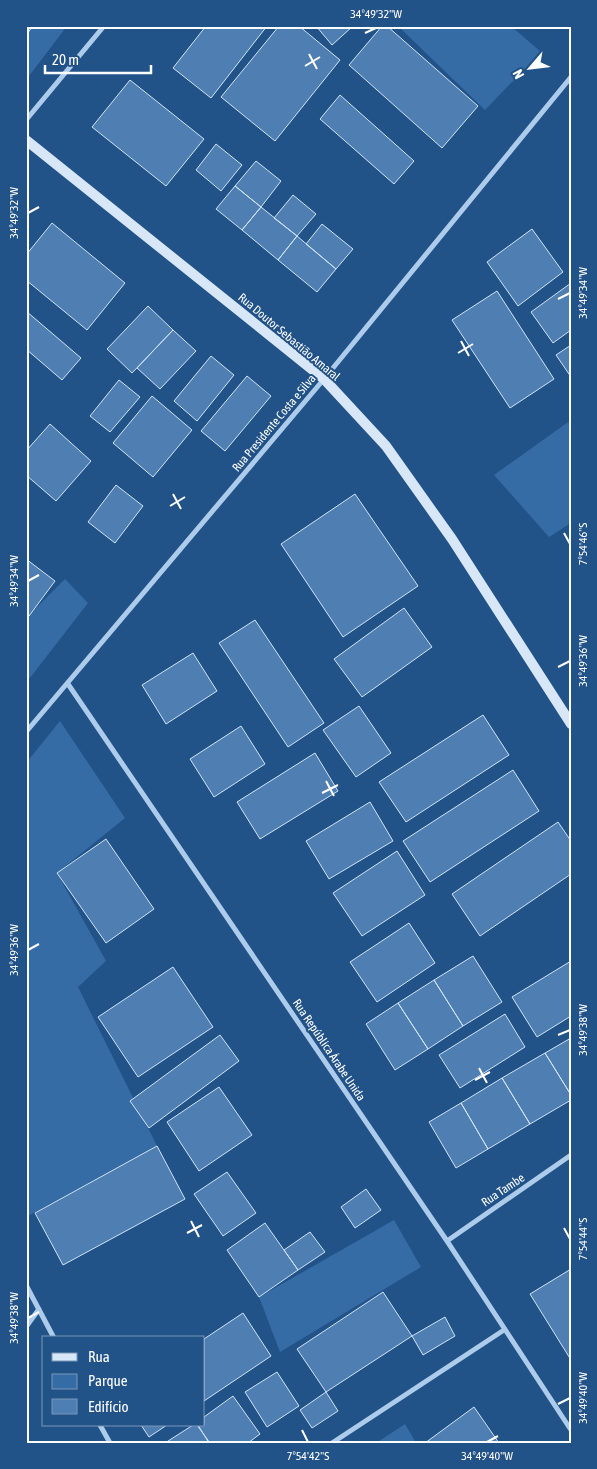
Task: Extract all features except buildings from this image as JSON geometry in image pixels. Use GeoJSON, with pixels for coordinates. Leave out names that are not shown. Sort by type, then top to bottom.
{"type":"FeatureCollection","features":[{"type":"Feature","properties":{"kind":"street"},"geometry":{"type":"LineString","coordinates":[[26,120],[104,26]]}},
{"type":"Feature","properties":{"kind":"street","name":"Rua Presidente Costa e Silva"},"geometry":{"type":"LineString","coordinates":[[26,732],[324,379],[571,77]]}},
{"type":"Feature","properties":{"kind":"street","name":"Rua Doutor Sebastião Amaral"},"geometry":{"type":"LineString","coordinates":[[26,140],[324,379],[386,446],[452,539],[571,724]]}},
{"type":"Feature","properties":{"kind":"street","name":"Rua República Árabe Unida"},"geometry":{"type":"LineString","coordinates":[[68,684],[446,1241],[571,1430]]}},
{"type":"Feature","properties":{"kind":"street","name":"Rua Tambe"},"geometry":{"type":"LineString","coordinates":[[446,1241],[571,1156]]}},
{"type":"Feature","properties":{"kind":"street"},"geometry":{"type":"LineString","coordinates":[[26,1285],[53,1336]]}},
{"type":"Feature","properties":{"kind":"street"},"geometry":{"type":"LineString","coordinates":[[26,1327],[39,1310]]}},
{"type":"Feature","properties":{"kind":"street"},"geometry":{"type":"LineString","coordinates":[[332,1443],[504,1330]]}},
{"type":"Feature","properties":{"kind":"street"},"geometry":{"type":"LineString","coordinates":[[101,1426],[110,1443]]}},
{"type":"Feature","properties":{"kind":"green space"},"geometry":{"type":"Polygon","coordinates":[[[26,26],[67,26],[26,80],[26,26]]]}},
{"type":"Feature","properties":{"kind":"green space"},"geometry":{"type":"Polygon","coordinates":[[[398,26],[511,26],[541,52],[485,110],[398,26]]]}},
{"type":"Feature","properties":{"kind":"green space"},"geometry":{"type":"Polygon","coordinates":[[[571,420],[571,523],[549,537],[494,475],[571,420]]]}},
{"type":"Feature","properties":{"kind":"green space"},"geometry":{"type":"Polygon","coordinates":[[[65,579],[88,603],[26,683],[26,613],[29,615],[65,579]]]}},
{"type":"Feature","properties":{"kind":"green space"},"geometry":{"type":"Polygon","coordinates":[[[60,721],[125,818],[57,873],[106,961],[78,987],[157,1146],[26,1217],[26,763],[60,721]]]}},
{"type":"Feature","properties":{"kind":"green space"},"geometry":{"type":"Polygon","coordinates":[[[394,1220],[421,1267],[280,1352],[259,1297],[394,1220]]]}},
{"type":"Feature","properties":{"kind":"green space"},"geometry":{"type":"Polygon","coordinates":[[[405,1424],[416,1443],[376,1443],[405,1424]]]}}]}
